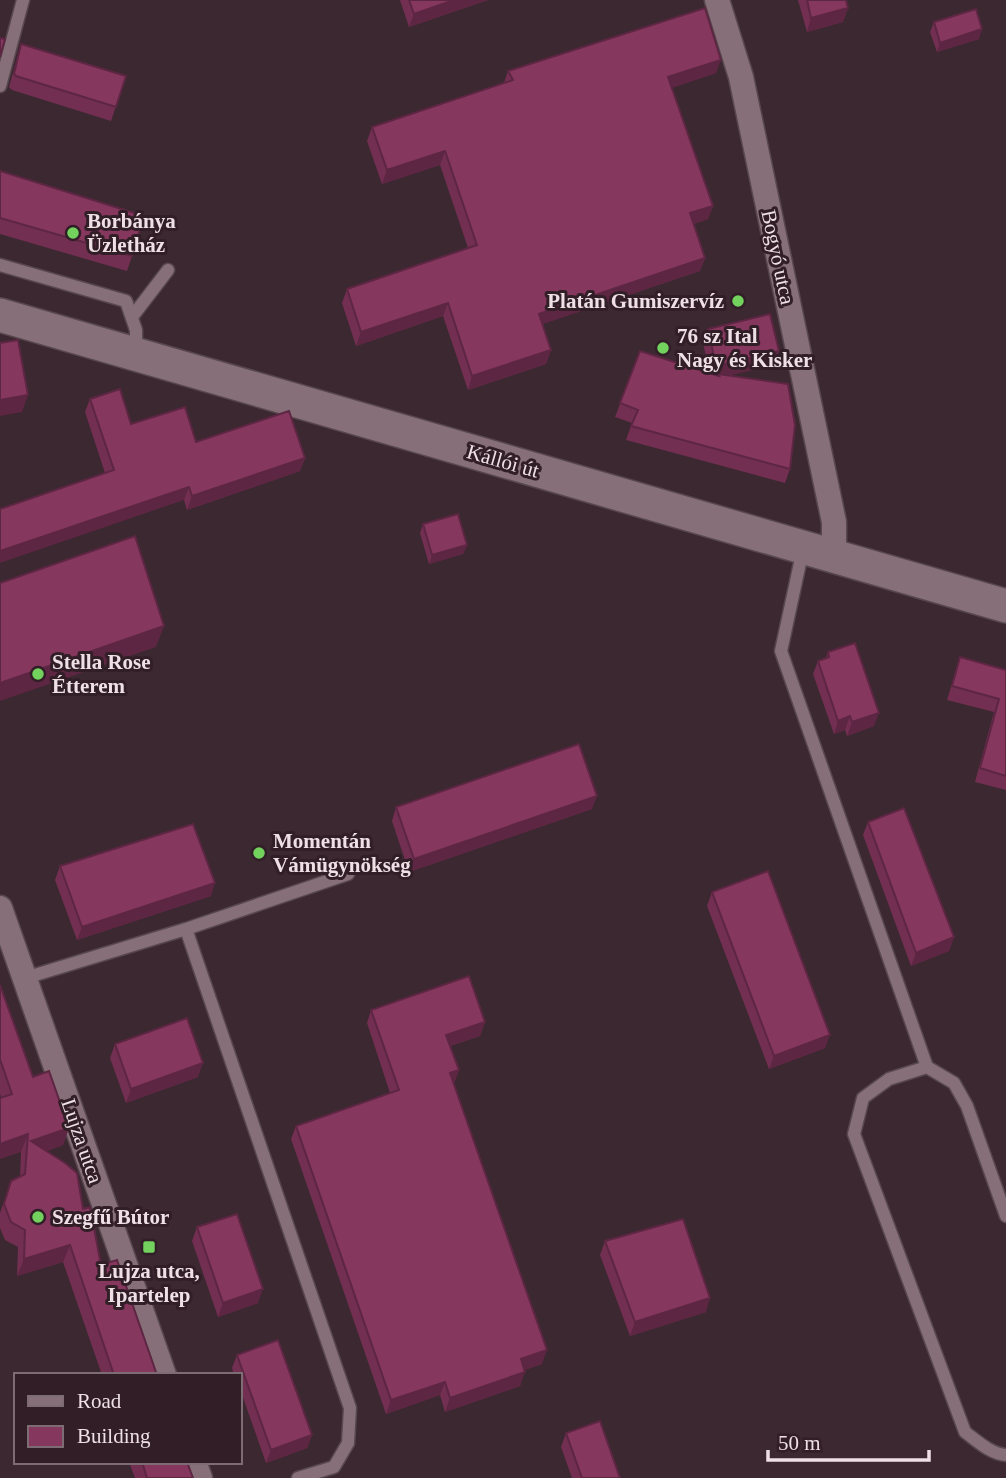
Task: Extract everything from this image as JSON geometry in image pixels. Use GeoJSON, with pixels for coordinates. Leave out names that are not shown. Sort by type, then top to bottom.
{"type":"FeatureCollection","features":[{"type":"Feature","properties":{"kind":"main road","name":"Kállói út"},"geometry":{"type":"LineString","coordinates":[[0,315],[1006,606]]}},
{"type":"Feature","properties":{"kind":"street","name":"Bogyó utca"},"geometry":{"type":"LineString","coordinates":[[717,0],[741,77],[834,522],[834,557]]}},
{"type":"Feature","properties":{"kind":"street","name":"Lujza utca"},"geometry":{"type":"LineString","coordinates":[[0,908],[163,1373]]}},
{"type":"Feature","properties":{"kind":"lane"},"geometry":{"type":"LineString","coordinates":[[0,86],[23,0]]}},
{"type":"Feature","properties":{"kind":"lane"},"geometry":{"type":"LineString","coordinates":[[0,265],[126,302],[136,330],[136,355]]}},
{"type":"Feature","properties":{"kind":"lane"},"geometry":{"type":"LineString","coordinates":[[132,317],[168,270]]}},
{"type":"Feature","properties":{"kind":"lane"},"geometry":{"type":"LineString","coordinates":[[803,548],[781,651],[927,1067],[954,1083],[967,1106],[1006,1216]]}},
{"type":"Feature","properties":{"kind":"lane"},"geometry":{"type":"LineString","coordinates":[[25,978],[186,929],[348,874]]}},
{"type":"Feature","properties":{"kind":"lane"},"geometry":{"type":"LineString","coordinates":[[186,929],[350,1408],[348,1443],[334,1467],[298,1478]]}},
{"type":"Feature","properties":{"kind":"lane"},"geometry":{"type":"LineString","coordinates":[[927,1067],[889,1079],[863,1098],[854,1134],[965,1432],[983,1447],[1006,1455]]}},
{"type":"Feature","properties":{"kind":"building"},"geometry":{"type":"Polygon","coordinates":[[[409,0],[454,0],[414,14],[409,0]]]}},
{"type":"Feature","properties":{"kind":"building"},"geometry":{"type":"Polygon","coordinates":[[[807,0],[846,0],[848,8],[811,18],[807,0]]]}},
{"type":"Feature","properties":{"kind":"building"},"geometry":{"type":"Polygon","coordinates":[[[705,8],[721,60],[668,77],[713,206],[690,213],[705,258],[539,314],[551,350],[472,376],[448,303],[361,332],[347,289],[477,245],[445,151],[387,170],[372,127],[513,80],[508,71],[705,8]]]}},
{"type":"Feature","properties":{"kind":"building"},"geometry":{"type":"Polygon","coordinates":[[[976,9],[982,29],[940,43],[934,22],[976,9]]]}},
{"type":"Feature","properties":{"kind":"building"},"geometry":{"type":"Polygon","coordinates":[[[0,38],[5,39],[0,57],[0,38]]]}},
{"type":"Feature","properties":{"kind":"building"},"geometry":{"type":"Polygon","coordinates":[[[21,44],[126,76],[116,107],[16,76],[14,74],[21,44]]]}},
{"type":"Feature","properties":{"kind":"building"},"geometry":{"type":"Polygon","coordinates":[[[0,171],[144,216],[132,256],[0,218],[0,171]]]}},
{"type":"Feature","properties":{"kind":"building"},"geometry":{"type":"Polygon","coordinates":[[[770,314],[779,351],[716,366],[708,329],[770,314]]]}},
{"type":"Feature","properties":{"kind":"building"},"geometry":{"type":"Polygon","coordinates":[[[18,340],[28,395],[0,400],[0,343],[18,340]]]}},
{"type":"Feature","properties":{"kind":"building"},"geometry":{"type":"Polygon","coordinates":[[[640,351],[719,376],[718,374],[788,384],[795,425],[790,469],[631,426],[638,410],[620,403],[640,351]]]}},
{"type":"Feature","properties":{"kind":"building"},"geometry":{"type":"Polygon","coordinates":[[[120,389],[131,424],[185,407],[196,442],[289,411],[305,458],[192,496],[189,487],[0,551],[0,509],[114,470],[90,399],[120,389]]]}},
{"type":"Feature","properties":{"kind":"building"},"geometry":{"type":"Polygon","coordinates":[[[458,514],[467,545],[432,555],[423,524],[458,514]]]}},
{"type":"Feature","properties":{"kind":"building"},"geometry":{"type":"Polygon","coordinates":[[[135,536],[164,626],[0,683],[0,583],[135,536]]]}},
{"type":"Feature","properties":{"kind":"building"},"geometry":{"type":"Polygon","coordinates":[[[855,643],[879,713],[852,722],[850,716],[838,721],[818,661],[829,657],[828,652],[855,643]]]}},
{"type":"Feature","properties":{"kind":"building"},"geometry":{"type":"Polygon","coordinates":[[[960,657],[1006,670],[1006,776],[980,768],[999,699],[952,686],[960,657]]]}},
{"type":"Feature","properties":{"kind":"building"},"geometry":{"type":"Polygon","coordinates":[[[579,744],[597,796],[414,859],[396,807],[579,744]]]}},
{"type":"Feature","properties":{"kind":"building"},"geometry":{"type":"Polygon","coordinates":[[[904,808],[954,937],[916,953],[868,822],[904,808]]]}},
{"type":"Feature","properties":{"kind":"building"},"geometry":{"type":"Polygon","coordinates":[[[193,824],[215,883],[82,927],[60,866],[193,824]]]}},
{"type":"Feature","properties":{"kind":"building"},"geometry":{"type":"Polygon","coordinates":[[[768,871],[830,1035],[774,1056],[712,892],[768,871]]]}},
{"type":"Feature","properties":{"kind":"building"},"geometry":{"type":"Polygon","coordinates":[[[469,976],[485,1022],[446,1035],[459,1070],[450,1073],[547,1350],[521,1359],[525,1372],[450,1398],[445,1382],[391,1400],[296,1126],[399,1090],[371,1010],[469,976]]]}},
{"type":"Feature","properties":{"kind":"building"},"geometry":{"type":"Polygon","coordinates":[[[0,985],[33,1077],[49,1071],[69,1128],[31,1141],[77,1173],[83,1209],[90,1207],[101,1265],[117,1260],[156,1373],[113,1373],[70,1245],[24,1259],[25,1230],[11,1222],[4,1204],[11,1181],[25,1174],[28,1134],[0,1144],[0,1098],[12,1094],[0,1063],[0,985]]]}},
{"type":"Feature","properties":{"kind":"building"},"geometry":{"type":"Polygon","coordinates":[[[187,1018],[203,1063],[131,1089],[115,1044],[187,1018]]]}},
{"type":"Feature","properties":{"kind":"building"},"geometry":{"type":"Polygon","coordinates":[[[237,1214],[263,1289],[223,1303],[197,1227],[237,1214]]]}},
{"type":"Feature","properties":{"kind":"building"},"geometry":{"type":"Polygon","coordinates":[[[683,1219],[710,1298],[635,1322],[605,1241],[683,1219]]]}},
{"type":"Feature","properties":{"kind":"building"},"geometry":{"type":"Polygon","coordinates":[[[278,1340],[312,1435],[271,1450],[237,1355],[278,1340]]]}},
{"type":"Feature","properties":{"kind":"building"},"geometry":{"type":"Polygon","coordinates":[[[600,1421],[620,1478],[582,1478],[566,1433],[600,1421]]]}},
{"type":"Feature","properties":{"kind":"building"},"geometry":{"type":"Polygon","coordinates":[[[143,1464],[188,1464],[193,1478],[147,1478],[143,1464]]]}},
{"type":"Feature","properties":{"kind":"place","name":"Borbánya Üzletház"},"geometry":{"type":"Point","coordinates":[73,233]}},
{"type":"Feature","properties":{"kind":"place","name":"Platán Gumiszervíz"},"geometry":{"type":"Point","coordinates":[738,301]}},
{"type":"Feature","properties":{"kind":"place","name":"76 sz Ital Nagy és Kisker"},"geometry":{"type":"Point","coordinates":[663,348]}},
{"type":"Feature","properties":{"kind":"place","name":"Stella Rose Étterem"},"geometry":{"type":"Point","coordinates":[38,674]}},
{"type":"Feature","properties":{"kind":"place","name":"Momentán Vámügynökség"},"geometry":{"type":"Point","coordinates":[259,853]}},
{"type":"Feature","properties":{"kind":"place","name":"Szegfű Bútor"},"geometry":{"type":"Point","coordinates":[38,1217]}},
{"type":"Feature","properties":{"kind":"place","name":"Lujza utca, Ipartelep"},"geometry":{"type":"Point","coordinates":[149,1247]}}]}
